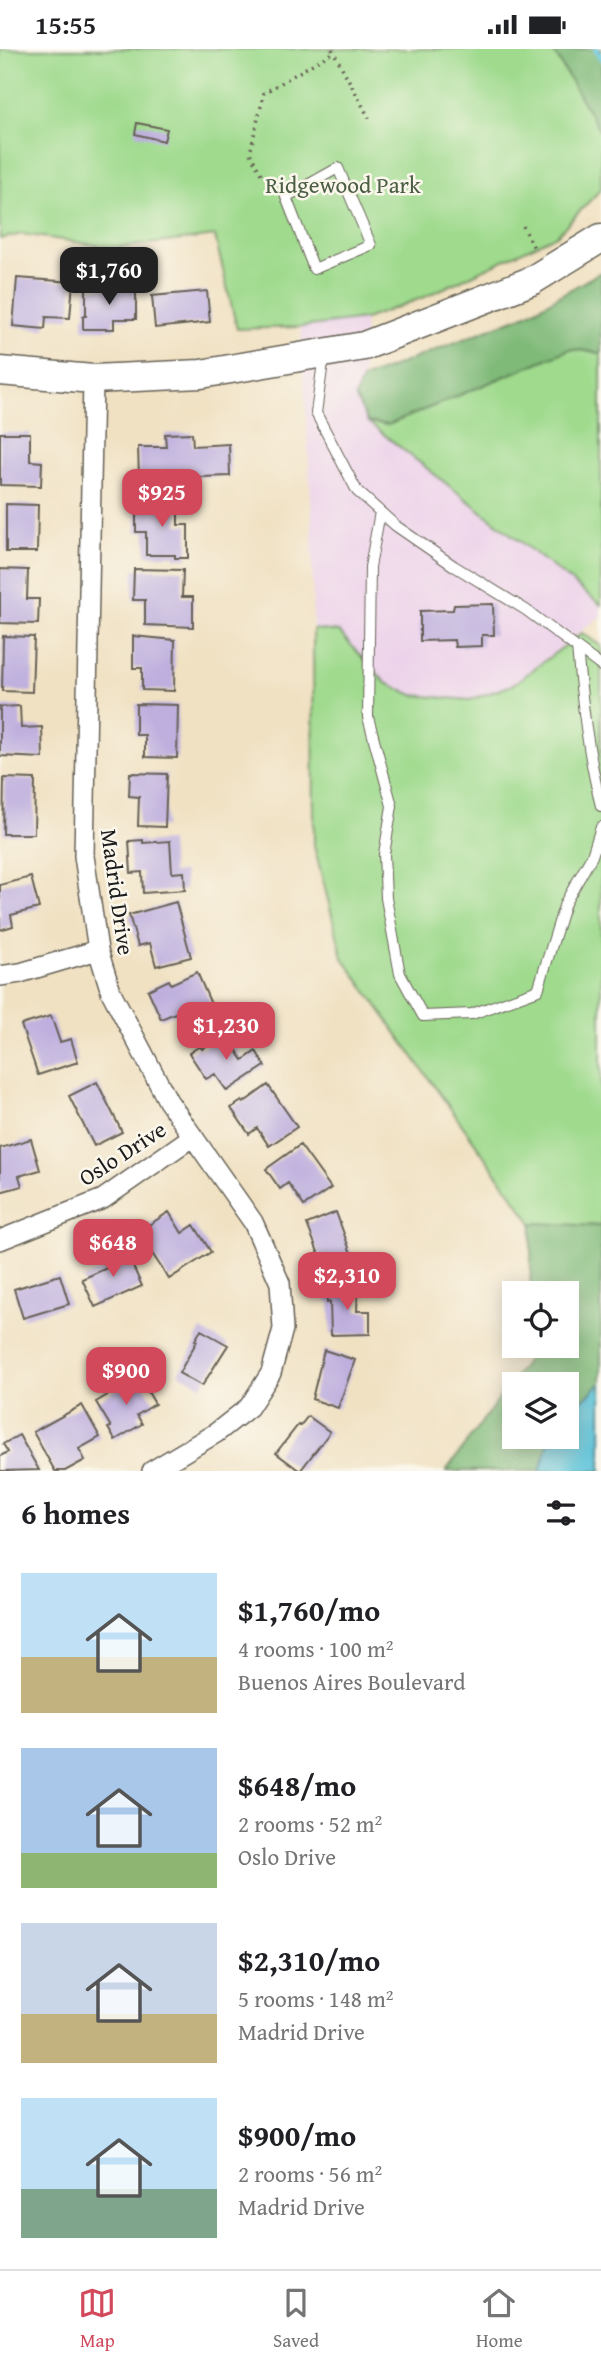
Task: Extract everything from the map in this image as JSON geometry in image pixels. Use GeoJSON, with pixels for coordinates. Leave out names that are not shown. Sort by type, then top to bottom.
{"type":"FeatureCollection","features":[{"type":"Feature","properties":{"kind":"street"},"geometry":{"type":"LineString","coordinates":[[0,371],[93,379],[201,374],[364,346],[531,281],[601,238]]}},
{"type":"Feature","properties":{"kind":"street","name":"Madrid Drive"},"geometry":{"type":"LineString","coordinates":[[93,379],[84,856],[98,950],[111,992],[168,1101],[253,1221],[279,1283],[283,1329],[271,1373],[248,1408],[216,1433],[152,1471]]}},
{"type":"Feature","properties":{"kind":"street"},"geometry":{"type":"LineString","coordinates":[[0,976],[20,973],[98,950]]}},
{"type":"Feature","properties":{"kind":"street","name":"Oslo Drive"},"geometry":{"type":"LineString","coordinates":[[0,1240],[103,1199],[192,1137]]}},
{"type":"Feature","properties":{"kind":"lane"},"geometry":{"type":"LineString","coordinates":[[338,168],[348,188],[371,244],[314,269],[285,197],[338,168]]}},
{"type":"Feature","properties":{"kind":"lane"},"geometry":{"type":"LineString","coordinates":[[324,353],[316,413],[357,491],[396,526],[454,566],[526,610],[601,666]]}},
{"type":"Feature","properties":{"kind":"lane"},"geometry":{"type":"LineString","coordinates":[[380,512],[370,567],[369,717],[392,806],[383,854],[388,911],[400,974],[423,1016],[472,1014],[538,990],[565,903],[592,856],[601,827]]}},
{"type":"Feature","properties":{"kind":"lane"},"geometry":{"type":"LineString","coordinates":[[577,648],[592,770],[601,806]]}},
{"type":"Feature","properties":{"kind":"path"},"geometry":{"type":"LineString","coordinates":[[261,174],[250,153],[264,93],[332,50],[369,118]]}},
{"type":"Feature","properties":{"kind":"path"},"geometry":{"type":"LineString","coordinates":[[523,226],[535,250]]}},
{"type":"Feature","properties":{"kind":"shaded area"},"geometry":{"type":"Polygon","coordinates":[[[365,319],[362,379],[355,397],[368,422],[601,605],[601,616],[512,685],[470,701],[413,695],[386,683],[339,632],[313,629],[312,516],[301,327],[365,319]]]}},
{"type":"Feature","properties":{"kind":"green space","name":"Ridgewood Park"},"geometry":{"type":"Polygon","coordinates":[[[0,49],[601,49],[601,189],[557,235],[427,296],[365,319],[301,327],[237,329],[215,236],[115,248],[22,234],[0,239],[0,49]]]}},
{"type":"Feature","properties":{"kind":"green space"},"geometry":{"type":"Polygon","coordinates":[[[552,49],[601,49],[601,133],[552,49]]]}},
{"type":"Feature","properties":{"kind":"green space"},"geometry":{"type":"Polygon","coordinates":[[[601,272],[601,353],[570,349],[388,425],[368,422],[355,397],[362,379],[527,314],[601,272]]]}},
{"type":"Feature","properties":{"kind":"green space"},"geometry":{"type":"Polygon","coordinates":[[[570,349],[601,353],[601,605],[368,422],[388,425],[570,349]]]}},
{"type":"Feature","properties":{"kind":"green space"},"geometry":{"type":"Polygon","coordinates":[[[313,629],[339,632],[386,683],[413,695],[470,700],[512,685],[582,633],[601,646],[601,1226],[532,1223],[343,958],[314,846],[313,629]]]}},
{"type":"Feature","properties":{"kind":"green space"},"geometry":{"type":"Polygon","coordinates":[[[532,1223],[601,1226],[601,1383],[579,1403],[579,1372],[518,1372],[527,1358],[579,1358],[579,1281],[530,1281],[532,1223]]]}},
{"type":"Feature","properties":{"kind":"green space"},"geometry":{"type":"Polygon","coordinates":[[[502,1394],[502,1449],[547,1449],[540,1471],[446,1471],[502,1394]]]}},
{"type":"Feature","properties":{"kind":"water"},"geometry":{"type":"Polygon","coordinates":[[[601,1383],[601,1471],[540,1471],[547,1449],[579,1449],[579,1403],[601,1383]]]}},
{"type":"Feature","properties":{"kind":"building"},"geometry":{"type":"Polygon","coordinates":[[[137,123],[167,129],[164,141],[135,134],[137,123]]]}},
{"type":"Feature","properties":{"kind":"building"},"geometry":{"type":"Polygon","coordinates":[[[17,278],[73,282],[70,318],[46,317],[45,329],[13,326],[17,278]]]}},
{"type":"Feature","properties":{"kind":"building"},"geometry":{"type":"Polygon","coordinates":[[[86,288],[136,288],[136,319],[114,319],[114,329],[83,329],[86,288]]]}},
{"type":"Feature","properties":{"kind":"building"},"geometry":{"type":"Polygon","coordinates":[[[207,291],[210,322],[155,328],[152,296],[207,291]]]}},
{"type":"Feature","properties":{"kind":"building"},"geometry":{"type":"Polygon","coordinates":[[[0,433],[30,433],[30,461],[42,462],[41,486],[0,485],[0,433]]]}},
{"type":"Feature","properties":{"kind":"building"},"geometry":{"type":"Polygon","coordinates":[[[192,433],[193,446],[229,444],[230,476],[139,479],[138,447],[166,447],[165,434],[192,433]]]}},
{"type":"Feature","properties":{"kind":"building"},"geometry":{"type":"Polygon","coordinates":[[[136,501],[178,505],[178,525],[188,525],[188,558],[146,555],[146,532],[136,532],[136,501]]]}},
{"type":"Feature","properties":{"kind":"building"},"geometry":{"type":"Polygon","coordinates":[[[6,504],[38,505],[37,552],[6,552],[6,504]]]}},
{"type":"Feature","properties":{"kind":"building"},"geometry":{"type":"Polygon","coordinates":[[[0,569],[28,570],[27,599],[39,599],[38,624],[0,623],[0,569]]]}},
{"type":"Feature","properties":{"kind":"building"},"geometry":{"type":"Polygon","coordinates":[[[134,569],[183,570],[182,597],[193,597],[193,627],[145,625],[145,600],[133,600],[134,569]]]}},
{"type":"Feature","properties":{"kind":"building"},"geometry":{"type":"Polygon","coordinates":[[[493,604],[494,635],[482,635],[482,646],[455,647],[454,640],[420,641],[420,611],[453,610],[454,605],[493,604]]]}},
{"type":"Feature","properties":{"kind":"building"},"geometry":{"type":"Polygon","coordinates":[[[3,636],[34,637],[32,692],[2,691],[3,636]]]}},
{"type":"Feature","properties":{"kind":"building"},"geometry":{"type":"Polygon","coordinates":[[[133,636],[175,640],[174,691],[142,690],[142,668],[133,668],[133,636]]]}},
{"type":"Feature","properties":{"kind":"building"},"geometry":{"type":"Polygon","coordinates":[[[136,704],[178,705],[177,758],[145,757],[145,735],[136,735],[136,704]]]}},
{"type":"Feature","properties":{"kind":"building"},"geometry":{"type":"Polygon","coordinates":[[[20,706],[21,728],[42,727],[43,758],[0,756],[0,707],[20,706]]]}},
{"type":"Feature","properties":{"kind":"building"},"geometry":{"type":"Polygon","coordinates":[[[130,773],[167,774],[165,827],[138,826],[139,797],[129,796],[130,773]]]}},
{"type":"Feature","properties":{"kind":"building"},"geometry":{"type":"Polygon","coordinates":[[[4,778],[35,779],[34,834],[3,834],[4,778]]]}},
{"type":"Feature","properties":{"kind":"building"},"geometry":{"type":"Polygon","coordinates":[[[143,840],[143,843],[170,841],[172,873],[184,872],[185,890],[143,893],[142,872],[131,873],[129,841],[143,840]]]}},
{"type":"Feature","properties":{"kind":"building"},"geometry":{"type":"Polygon","coordinates":[[[31,877],[39,908],[11,915],[13,926],[0,930],[0,885],[31,877]]]}},
{"type":"Feature","properties":{"kind":"building"},"geometry":{"type":"Polygon","coordinates":[[[176,902],[191,957],[156,966],[150,943],[138,946],[129,915],[176,902]]]}},
{"type":"Feature","properties":{"kind":"building"},"geometry":{"type":"Polygon","coordinates":[[[197,972],[217,1018],[188,1031],[180,1011],[161,1019],[148,990],[169,980],[171,984],[197,972]]]}},
{"type":"Feature","properties":{"kind":"building"},"geometry":{"type":"Polygon","coordinates":[[[51,1016],[60,1042],[71,1039],[78,1062],[38,1075],[21,1025],[51,1016]]]}},
{"type":"Feature","properties":{"kind":"building"},"geometry":{"type":"Polygon","coordinates":[[[225,1033],[243,1060],[256,1051],[265,1066],[227,1091],[215,1074],[206,1079],[189,1053],[200,1046],[202,1049],[225,1033]]]}},
{"type":"Feature","properties":{"kind":"building"},"geometry":{"type":"Polygon","coordinates":[[[97,1082],[122,1132],[94,1146],[69,1096],[97,1082]]]}},
{"type":"Feature","properties":{"kind":"building"},"geometry":{"type":"Polygon","coordinates":[[[268,1085],[297,1127],[269,1146],[257,1128],[249,1134],[231,1108],[268,1085]]]}},
{"type":"Feature","properties":{"kind":"building"},"geometry":{"type":"Polygon","coordinates":[[[31,1139],[40,1170],[19,1176],[22,1186],[0,1192],[0,1148],[31,1139]]]}},
{"type":"Feature","properties":{"kind":"building"},"geometry":{"type":"Polygon","coordinates":[[[300,1145],[331,1188],[304,1206],[288,1183],[280,1189],[266,1169],[300,1145]]]}},
{"type":"Feature","properties":{"kind":"building"},"geometry":{"type":"Polygon","coordinates":[[[169,1212],[182,1233],[194,1225],[211,1252],[169,1279],[138,1232],[169,1212]]]}},
{"type":"Feature","properties":{"kind":"building"},"geometry":{"type":"Polygon","coordinates":[[[336,1212],[353,1259],[328,1269],[323,1256],[320,1257],[307,1224],[336,1212]]]}},
{"type":"Feature","properties":{"kind":"building"},"geometry":{"type":"Polygon","coordinates":[[[124,1247],[142,1286],[95,1307],[82,1279],[107,1268],[102,1258],[124,1247]]]}},
{"type":"Feature","properties":{"kind":"building"},"geometry":{"type":"Polygon","coordinates":[[[60,1275],[69,1304],[23,1318],[14,1289],[60,1275]]]}},
{"type":"Feature","properties":{"kind":"building"},"geometry":{"type":"Polygon","coordinates":[[[358,1286],[357,1311],[370,1311],[370,1334],[331,1335],[330,1302],[327,1303],[326,1287],[358,1286]]]}},
{"type":"Feature","properties":{"kind":"building"},"geometry":{"type":"Polygon","coordinates":[[[201,1330],[228,1345],[202,1386],[179,1373],[201,1330]]]}},
{"type":"Feature","properties":{"kind":"building"},"geometry":{"type":"Polygon","coordinates":[[[324,1350],[355,1360],[338,1408],[312,1399],[324,1350]]]}},
{"type":"Feature","properties":{"kind":"building"},"geometry":{"type":"Polygon","coordinates":[[[139,1376],[155,1404],[137,1415],[142,1424],[115,1440],[108,1428],[111,1427],[96,1402],[139,1376]]]}},
{"type":"Feature","properties":{"kind":"building"},"geometry":{"type":"Polygon","coordinates":[[[82,1405],[100,1437],[79,1449],[85,1460],[65,1471],[55,1471],[33,1432],[82,1405]]]}},
{"type":"Feature","properties":{"kind":"building"},"geometry":{"type":"Polygon","coordinates":[[[308,1416],[330,1432],[300,1471],[276,1453],[308,1416]]]}},
{"type":"Feature","properties":{"kind":"building"},"geometry":{"type":"Polygon","coordinates":[[[19,1435],[39,1470],[0,1471],[0,1456],[8,1452],[3,1444],[19,1435]]]}},
{"type":"Feature","properties":{"kind":"waterway"},"geometry":{"type":"LineString","coordinates":[[596,49],[601,58]]}}]}
